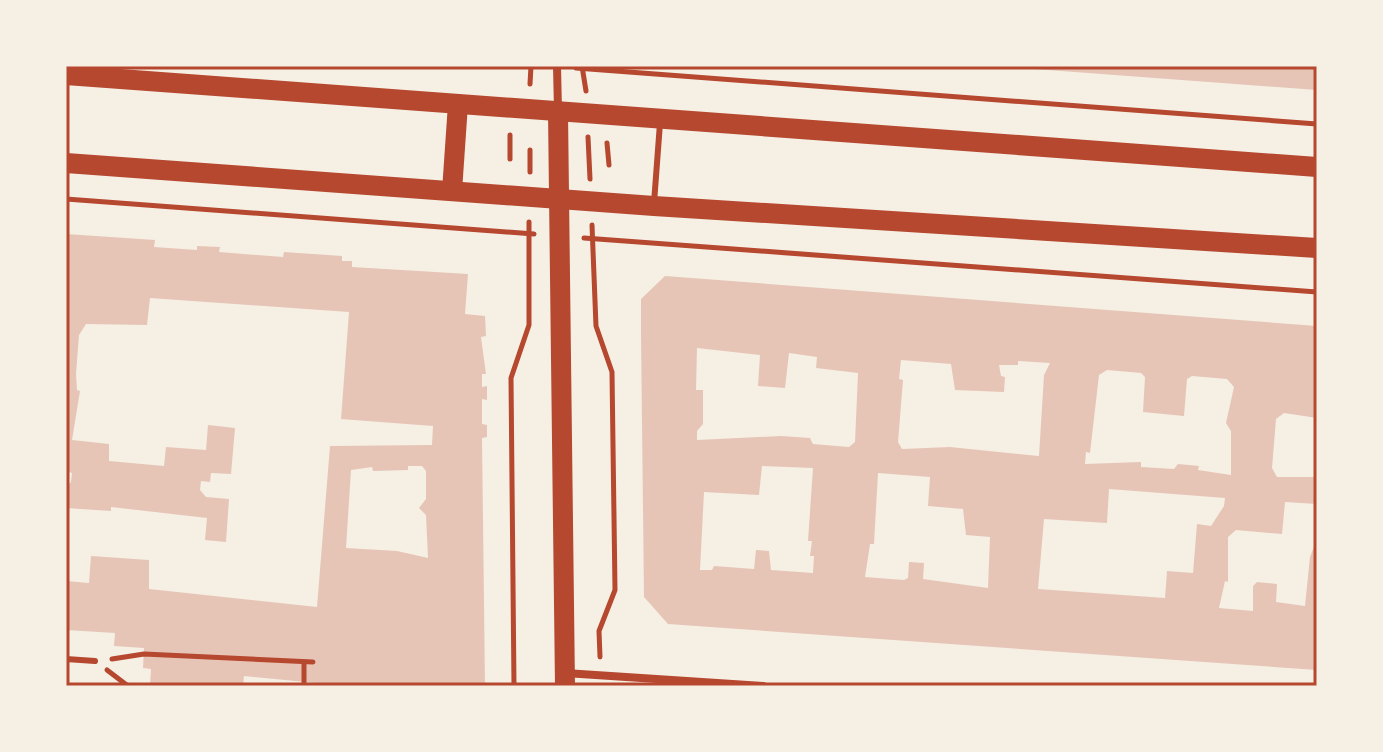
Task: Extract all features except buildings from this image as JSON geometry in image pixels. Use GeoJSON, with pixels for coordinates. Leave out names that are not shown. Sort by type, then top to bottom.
{"type":"FeatureCollection","features":[{"type":"Feature","properties":{"kind":"main road"},"geometry":{"type":"LineString","coordinates":[[66,75],[1317,167]]}},
{"type":"Feature","properties":{"kind":"main road"},"geometry":{"type":"LineString","coordinates":[[452,191],[458,104]]}},
{"type":"Feature","properties":{"kind":"main road"},"geometry":{"type":"LineString","coordinates":[[558,112],[565,680]]}},
{"type":"Feature","properties":{"kind":"main road"},"geometry":{"type":"LineString","coordinates":[[66,163],[654,206],[1317,248]]}},
{"type":"Feature","properties":{"kind":"street"},"geometry":{"type":"LineString","coordinates":[[557,66],[558,112]]}},
{"type":"Feature","properties":{"kind":"street"},"geometry":{"type":"LineString","coordinates":[[565,680],[763,686]]}},
{"type":"Feature","properties":{"kind":"lane"},"geometry":{"type":"LineString","coordinates":[[654,206],[660,119]]}},
{"type":"Feature","properties":{"kind":"lane"},"geometry":{"type":"LineString","coordinates":[[66,659],[95,661]]}},
{"type":"Feature","properties":{"kind":"path"},"geometry":{"type":"LineString","coordinates":[[514,686],[511,378],[529,325],[531,66]]}},
{"type":"Feature","properties":{"kind":"path"},"geometry":{"type":"LineString","coordinates":[[557,66],[1317,124]]}},
{"type":"Feature","properties":{"kind":"path"},"geometry":{"type":"LineString","coordinates":[[583,67],[596,326],[612,372],[615,590],[599,631],[600,643]]}},
{"type":"Feature","properties":{"kind":"path"},"geometry":{"type":"LineString","coordinates":[[510,135],[510,159]]}},
{"type":"Feature","properties":{"kind":"path"},"geometry":{"type":"LineString","coordinates":[[607,143],[609,165]]}},
{"type":"Feature","properties":{"kind":"path"},"geometry":{"type":"LineString","coordinates":[[66,199],[496,231]]}},
{"type":"Feature","properties":{"kind":"path"},"geometry":{"type":"LineString","coordinates":[[626,241],[1317,292]]}},
{"type":"Feature","properties":{"kind":"path"},"geometry":{"type":"LineString","coordinates":[[95,661],[144,654],[304,664],[313,662]]}},
{"type":"Feature","properties":{"kind":"path"},"geometry":{"type":"LineString","coordinates":[[304,664],[304,686]]}}]}
